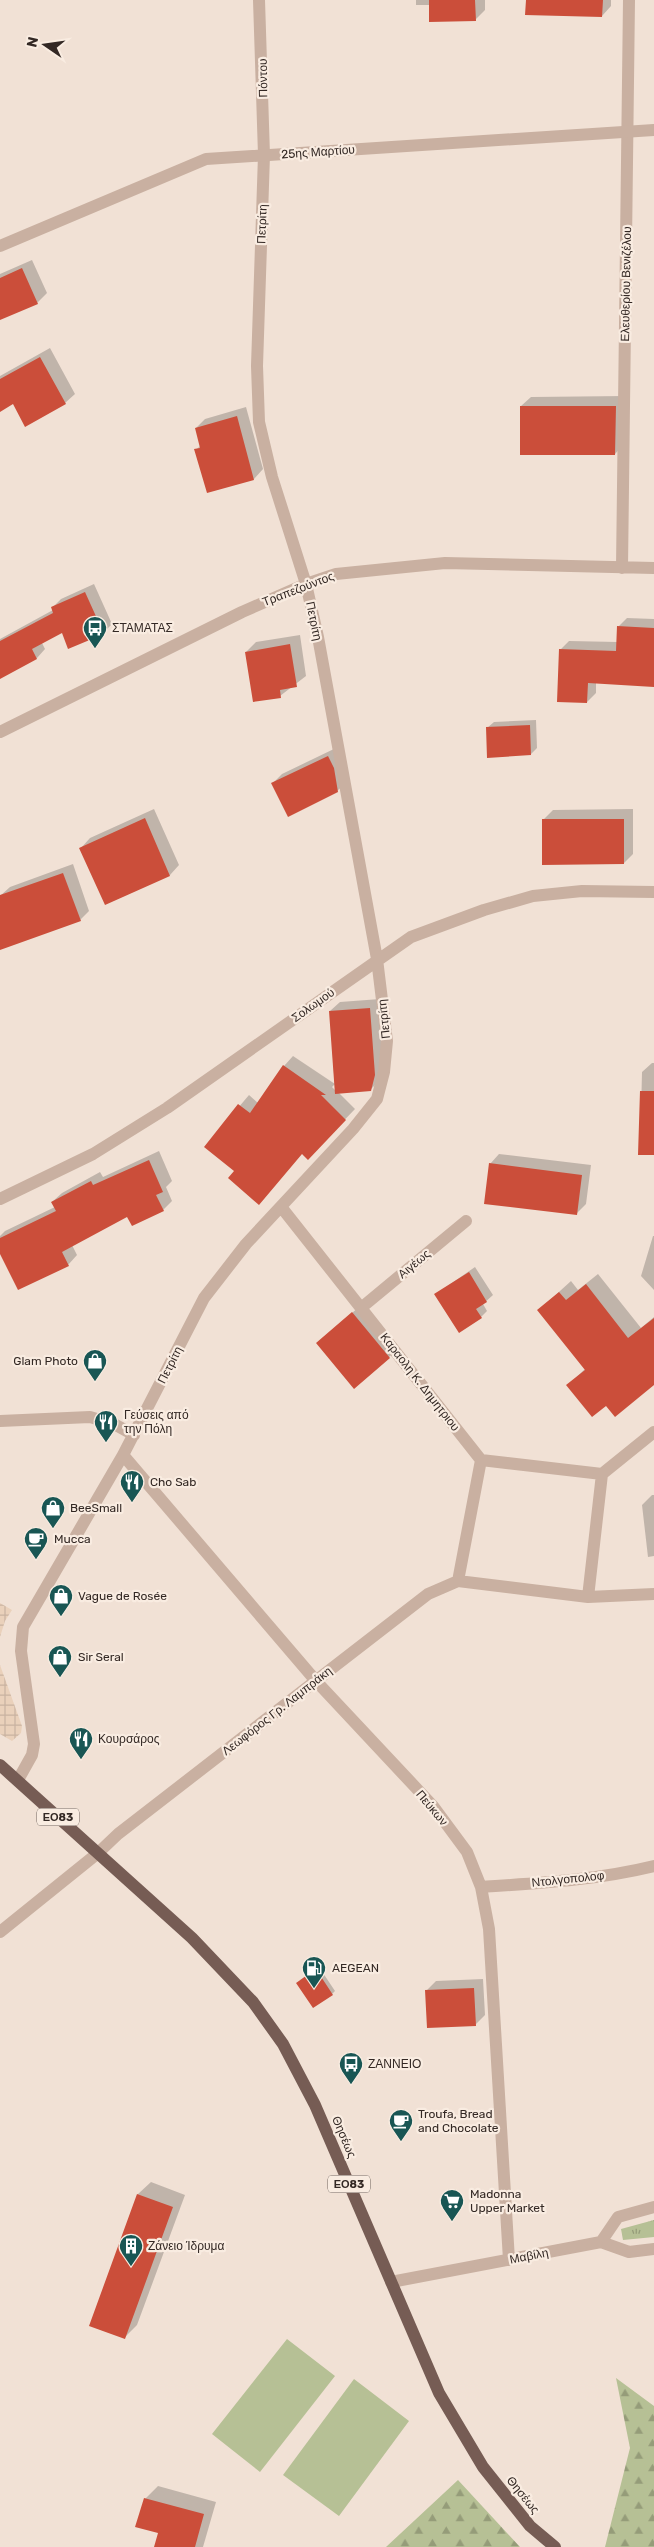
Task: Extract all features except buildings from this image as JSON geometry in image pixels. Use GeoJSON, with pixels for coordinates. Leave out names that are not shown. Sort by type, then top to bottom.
{"type":"FeatureCollection","features":[{"type":"Feature","properties":{"kind":"main road","name":"ΕΟ83"},"geometry":{"type":"LineString","coordinates":[[0,1765],[98,1853]]}},
{"type":"Feature","properties":{"kind":"main road","name":"Θησέως"},"geometry":{"type":"LineString","coordinates":[[98,1853],[192,1938],[253,2002],[283,2044],[316,2105],[439,2393],[483,2467],[530,2526],[554,2547]]}},
{"type":"Feature","properties":{"kind":"street","name":"Πόντου"},"geometry":{"type":"LineString","coordinates":[[259,0],[264,155]]}},
{"type":"Feature","properties":{"kind":"street","name":"Ελευθερίου Βενιζέλου"},"geometry":{"type":"LineString","coordinates":[[622,568],[629,132],[629,0]]}},
{"type":"Feature","properties":{"kind":"street","name":"25ης Μαρτίου"},"geometry":{"type":"LineString","coordinates":[[0,246],[206,159],[654,130]]}},
{"type":"Feature","properties":{"kind":"street","name":"Πετρίτη"},"geometry":{"type":"LineString","coordinates":[[18,1780],[32,1755],[34,1744],[21,1651],[24,1627],[41,1594],[124,1455],[204,1298],[246,1244],[282,1208],[353,1129],[377,1099],[384,1072],[387,1041],[378,959],[320,646],[306,584],[272,476],[259,422],[257,366],[264,155]]}},
{"type":"Feature","properties":{"kind":"street","name":"Τραπεζούντος"},"geometry":{"type":"LineString","coordinates":[[0,732],[242,612],[306,584],[336,574],[445,564],[654,568]]}},
{"type":"Feature","properties":{"kind":"street","name":"Σολωμού"},"geometry":{"type":"LineString","coordinates":[[0,1199],[92,1154],[167,1108],[411,937],[484,910],[533,896],[582,891],[654,892]]}},
{"type":"Feature","properties":{"kind":"street","name":"Καραολη Κ. Δημητριου"},"geometry":{"type":"LineString","coordinates":[[282,1208],[481,1460]]}},
{"type":"Feature","properties":{"kind":"street","name":"Αιγέως"},"geometry":{"type":"LineString","coordinates":[[361,1308],[466,1221]]}},
{"type":"Feature","properties":{"kind":"street"},"geometry":{"type":"LineString","coordinates":[[0,1421],[90,1417],[114,1424],[134,1435]]}},
{"type":"Feature","properties":{"kind":"street"},"geometry":{"type":"LineString","coordinates":[[588,1597],[602,1474],[654,1432]]}},
{"type":"Feature","properties":{"kind":"street","name":"Πεύκων"},"geometry":{"type":"LineString","coordinates":[[124,1455],[316,1680],[433,1806],[467,1852],[481,1887],[489,1929],[509,2260]]}},
{"type":"Feature","properties":{"kind":"street"},"geometry":{"type":"LineString","coordinates":[[602,1474],[481,1460],[458,1581],[588,1597],[654,1594]]}},
{"type":"Feature","properties":{"kind":"street","name":"Λεωφόρος Γρ. Λαμπράκη"},"geometry":{"type":"LineString","coordinates":[[0,1932],[98,1853],[118,1834],[428,1594],[458,1581]]}},
{"type":"Feature","properties":{"kind":"street","name":"Ντολγοπολοφ"},"geometry":{"type":"LineString","coordinates":[[481,1887],[573,1880],[625,1873],[654,1866]]}},
{"type":"Feature","properties":{"kind":"street"},"geometry":{"type":"LineString","coordinates":[[654,2207],[618,2217],[601,2242],[629,2252],[654,2248]]}},
{"type":"Feature","properties":{"kind":"street","name":"Μαβίλη"},"geometry":{"type":"LineString","coordinates":[[391,2282],[601,2242]]}},
{"type":"Feature","properties":{"kind":"green space"},"geometry":{"type":"Polygon","coordinates":[[[654,2220],[654,2237],[623,2240],[621,2229],[654,2220]]]}},
{"type":"Feature","properties":{"kind":"green space"},"geometry":{"type":"Polygon","coordinates":[[[287,2339],[335,2376],[260,2472],[212,2434],[287,2339]]]}},
{"type":"Feature","properties":{"kind":"green space"},"geometry":{"type":"Polygon","coordinates":[[[616,2378],[654,2406],[654,2547],[605,2547],[630,2448],[616,2378]]]}},
{"type":"Feature","properties":{"kind":"green space"},"geometry":{"type":"Polygon","coordinates":[[[354,2379],[409,2421],[339,2516],[283,2475],[354,2379]]]}},
{"type":"Feature","properties":{"kind":"green space"},"geometry":{"type":"Polygon","coordinates":[[[458,2480],[520,2547],[386,2547],[458,2480]]]}},
{"type":"Feature","properties":{"kind":"shaded area"},"geometry":{"type":"Polygon","coordinates":[[[0,1603],[12,1610],[5,1621],[0,1637],[0,1603]]]}},
{"type":"Feature","properties":{"kind":"shaded area"},"geometry":{"type":"Polygon","coordinates":[[[0,1665],[22,1726],[21,1733],[12,1741],[0,1734],[0,1665]]]}},
{"type":"Feature","properties":{"kind":"place","name":"ΣΤΑΜΑΤΑΣ"},"geometry":{"type":"Point","coordinates":[95,649]}},
{"type":"Feature","properties":{"kind":"place","name":"Glam Photo"},"geometry":{"type":"Point","coordinates":[95,1382]}},
{"type":"Feature","properties":{"kind":"place","name":"Γεύσεις από την Πόλη"},"geometry":{"type":"Point","coordinates":[106,1443]}},
{"type":"Feature","properties":{"kind":"place","name":"Cho Sab"},"geometry":{"type":"Point","coordinates":[132,1503]}},
{"type":"Feature","properties":{"kind":"place","name":"BeeSmall"},"geometry":{"type":"Point","coordinates":[53,1529]}},
{"type":"Feature","properties":{"kind":"place","name":"Mucca"},"geometry":{"type":"Point","coordinates":[36,1560]}},
{"type":"Feature","properties":{"kind":"place","name":"Vague de Rosée"},"geometry":{"type":"Point","coordinates":[61,1617]}},
{"type":"Feature","properties":{"kind":"place","name":"Sir Seral"},"geometry":{"type":"Point","coordinates":[60,1678]}},
{"type":"Feature","properties":{"kind":"place","name":"Κουρσάρος"},"geometry":{"type":"Point","coordinates":[81,1760]}},
{"type":"Feature","properties":{"kind":"place","name":"AEGEAN"},"geometry":{"type":"Point","coordinates":[314,1989]}},
{"type":"Feature","properties":{"kind":"place","name":"ΖΑΝΝΕΙΟ"},"geometry":{"type":"Point","coordinates":[351,2085]}},
{"type":"Feature","properties":{"kind":"place","name":"Troufa, Bread and Chocolate"},"geometry":{"type":"Point","coordinates":[401,2142]}},
{"type":"Feature","properties":{"kind":"place","name":"Madonna Upper Market"},"geometry":{"type":"Point","coordinates":[452,2222]}},
{"type":"Feature","properties":{"kind":"place","name":"Ζάνειο Ίδρυμα"},"geometry":{"type":"Point","coordinates":[131,2267]}}]}
